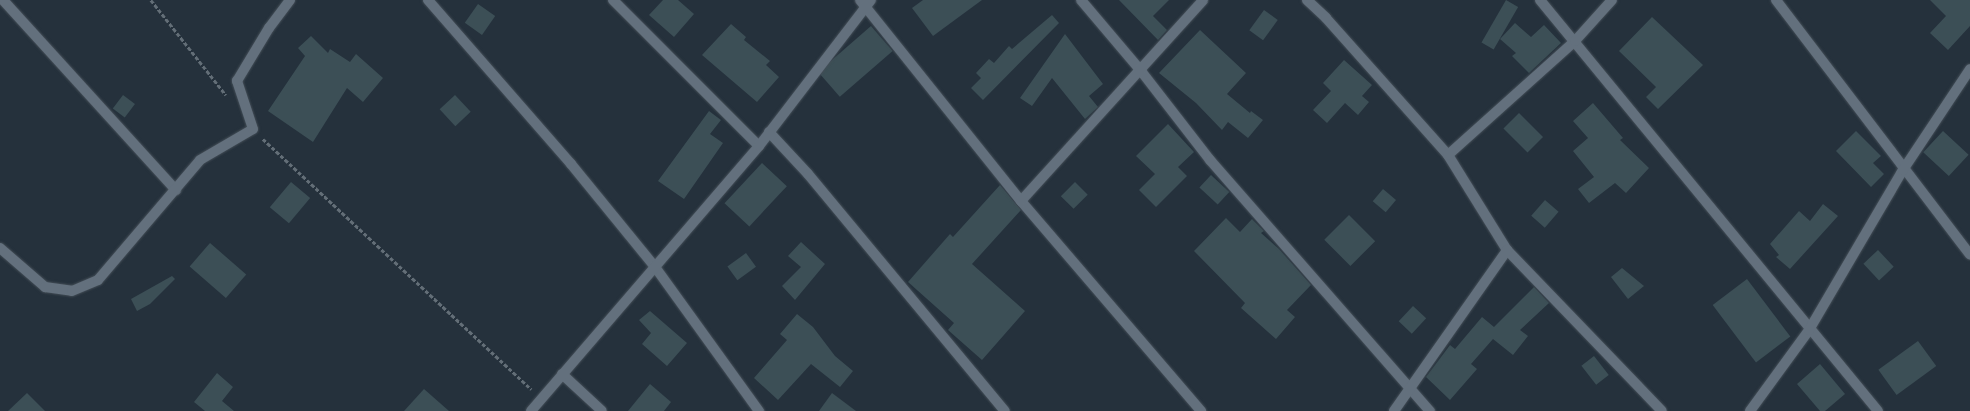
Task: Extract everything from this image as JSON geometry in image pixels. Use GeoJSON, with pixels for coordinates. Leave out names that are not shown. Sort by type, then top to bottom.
{"type":"FeatureCollection","features":[{"type":"Feature","properties":{"kind":"street"},"geometry":{"type":"LineString","coordinates":[[3,0],[176,190]]}},
{"type":"Feature","properties":{"kind":"street"},"geometry":{"type":"LineString","coordinates":[[0,248],[45,287],[72,291],[98,280],[200,160],[253,129],[237,81],[269,28],[290,0]]}},
{"type":"Feature","properties":{"kind":"street"},"geometry":{"type":"LineString","coordinates":[[428,0],[571,164],[655,267],[759,411]]}},
{"type":"Feature","properties":{"kind":"street"},"geometry":{"type":"LineString","coordinates":[[613,0],[759,146]]}},
{"type":"Feature","properties":{"kind":"street"},"geometry":{"type":"LineString","coordinates":[[1081,0],[1141,71],[1210,160],[1430,411]]}},
{"type":"Feature","properties":{"kind":"street"},"geometry":{"type":"LineString","coordinates":[[1021,201],[1141,71],[1203,0]]}},
{"type":"Feature","properties":{"kind":"street"},"geometry":{"type":"LineString","coordinates":[[1307,0],[1326,18],[1448,155],[1507,250],[1662,411]]}},
{"type":"Feature","properties":{"kind":"street"},"geometry":{"type":"LineString","coordinates":[[1540,0],[1575,41],[1809,330],[1878,411]]}},
{"type":"Feature","properties":{"kind":"street"},"geometry":{"type":"LineString","coordinates":[[1448,155],[1575,41],[1612,0]]}},
{"type":"Feature","properties":{"kind":"street"},"geometry":{"type":"LineString","coordinates":[[1776,0],[1903,170],[1970,255]]}},
{"type":"Feature","properties":{"kind":"street"},"geometry":{"type":"LineString","coordinates":[[531,411],[759,146],[866,2],[1021,201],[1201,411]]}},
{"type":"Feature","properties":{"kind":"street"},"geometry":{"type":"LineString","coordinates":[[1750,411],[1809,330],[1903,170],[1970,69]]}},
{"type":"Feature","properties":{"kind":"street"},"geometry":{"type":"LineString","coordinates":[[769,132],[808,174],[1005,411]]}},
{"type":"Feature","properties":{"kind":"street"},"geometry":{"type":"LineString","coordinates":[[1394,411],[1507,250]]}},
{"type":"Feature","properties":{"kind":"street"},"geometry":{"type":"LineString","coordinates":[[562,374],[602,411]]}},
{"type":"Feature","properties":{"kind":"path"},"geometry":{"type":"LineString","coordinates":[[151,0],[229,100]]}},
{"type":"Feature","properties":{"kind":"path"},"geometry":{"type":"LineString","coordinates":[[253,129],[541,399]]}},
{"type":"Feature","properties":{"kind":"building"},"geometry":{"type":"Polygon","coordinates":[[[663,0],[678,0],[694,14],[674,37],[649,15],[663,0]]]}},
{"type":"Feature","properties":{"kind":"building"},"geometry":{"type":"Polygon","coordinates":[[[923,0],[982,0],[933,36],[912,8],[923,0]]]}},
{"type":"Feature","properties":{"kind":"building"},"geometry":{"type":"Polygon","coordinates":[[[1119,0],[1169,0],[1153,16],[1167,30],[1158,40],[1119,0]]]}},
{"type":"Feature","properties":{"kind":"building"},"geometry":{"type":"Polygon","coordinates":[[[1506,0],[1518,7],[1494,49],[1482,42],[1506,0]]]}},
{"type":"Feature","properties":{"kind":"building"},"geometry":{"type":"Polygon","coordinates":[[[1930,0],[1970,0],[1970,26],[1948,50],[1930,33],[1946,16],[1930,0]]]}},
{"type":"Feature","properties":{"kind":"building"},"geometry":{"type":"Polygon","coordinates":[[[478,4],[495,16],[482,35],[465,23],[478,4]]]}},
{"type":"Feature","properties":{"kind":"building"},"geometry":{"type":"Polygon","coordinates":[[[1264,10],[1278,20],[1263,40],[1249,30],[1264,10]]]}},
{"type":"Feature","properties":{"kind":"building"},"geometry":{"type":"Polygon","coordinates":[[[1052,15],[1059,23],[983,100],[971,88],[981,78],[976,73],[989,59],[994,63],[1009,46],[1012,49],[1052,15]]]}},
{"type":"Feature","properties":{"kind":"building"},"geometry":{"type":"Polygon","coordinates":[[[1652,17],[1703,65],[1658,109],[1646,97],[1656,87],[1619,51],[1652,17]]]}},
{"type":"Feature","properties":{"kind":"building"},"geometry":{"type":"Polygon","coordinates":[[[1515,23],[1531,37],[1544,25],[1561,43],[1529,73],[1512,56],[1516,53],[1500,39],[1515,23]]]}},
{"type":"Feature","properties":{"kind":"building"},"geometry":{"type":"Polygon","coordinates":[[[731,24],[746,37],[744,40],[770,61],[766,65],[779,77],[757,102],[702,55],[731,24]]]}},
{"type":"Feature","properties":{"kind":"building"},"geometry":{"type":"Polygon","coordinates":[[[871,26],[893,51],[840,97],[818,72],[871,26]]]}},
{"type":"Feature","properties":{"kind":"building"},"geometry":{"type":"Polygon","coordinates":[[[1200,30],[1246,73],[1227,94],[1250,113],[1251,111],[1263,120],[1248,138],[1228,122],[1222,130],[1196,103],[1159,73],[1200,30]]]}},
{"type":"Feature","properties":{"kind":"building"},"geometry":{"type":"Polygon","coordinates":[[[1065,34],[1103,84],[1089,96],[1098,107],[1085,119],[1052,78],[1032,106],[1020,98],[1065,34]]]}},
{"type":"Feature","properties":{"kind":"building"},"geometry":{"type":"Polygon","coordinates":[[[311,36],[328,53],[330,49],[350,62],[356,54],[383,78],[363,102],[347,88],[313,142],[268,111],[305,56],[298,48],[311,36]]]}},
{"type":"Feature","properties":{"kind":"building"},"geometry":{"type":"Polygon","coordinates":[[[1344,60],[1372,85],[1362,96],[1369,102],[1358,115],[1345,103],[1327,123],[1313,110],[1331,91],[1323,83],[1344,60]]]}},
{"type":"Feature","properties":{"kind":"building"},"geometry":{"type":"Polygon","coordinates":[[[123,95],[135,104],[125,118],[113,109],[123,95]]]}},
{"type":"Feature","properties":{"kind":"building"},"geometry":{"type":"Polygon","coordinates":[[[455,95],[471,112],[455,126],[440,109],[455,95]]]}},
{"type":"Feature","properties":{"kind":"building"},"geometry":{"type":"Polygon","coordinates":[[[1593,103],[1623,138],[1620,140],[1649,168],[1626,193],[1615,183],[1589,203],[1578,189],[1594,177],[1573,151],[1588,138],[1573,121],[1593,103]]]}},
{"type":"Feature","properties":{"kind":"building"},"geometry":{"type":"Polygon","coordinates":[[[709,111],[721,120],[710,134],[723,143],[684,199],[658,181],[709,111]]]}},
{"type":"Feature","properties":{"kind":"building"},"geometry":{"type":"Polygon","coordinates":[[[1519,113],[1543,137],[1527,153],[1503,129],[1519,113]]]}},
{"type":"Feature","properties":{"kind":"building"},"geometry":{"type":"Polygon","coordinates":[[[1168,124],[1194,152],[1178,167],[1187,176],[1156,207],[1139,190],[1155,174],[1136,156],[1168,124]]]}},
{"type":"Feature","properties":{"kind":"building"},"geometry":{"type":"Polygon","coordinates":[[[1856,131],[1881,156],[1873,163],[1884,174],[1871,187],[1836,151],[1856,131]]]}},
{"type":"Feature","properties":{"kind":"building"},"geometry":{"type":"Polygon","coordinates":[[[1943,131],[1969,155],[1949,176],[1923,152],[1943,131]]]}},
{"type":"Feature","properties":{"kind":"building"},"geometry":{"type":"Polygon","coordinates":[[[762,163],[787,186],[749,226],[724,203],[762,163]]]}},
{"type":"Feature","properties":{"kind":"building"},"geometry":{"type":"Polygon","coordinates":[[[1211,175],[1229,192],[1218,204],[1199,187],[1211,175]]]}},
{"type":"Feature","properties":{"kind":"building"},"geometry":{"type":"Polygon","coordinates":[[[291,182],[310,198],[289,223],[270,207],[291,182]]]}},
{"type":"Feature","properties":{"kind":"building"},"geometry":{"type":"Polygon","coordinates":[[[1075,182],[1088,195],[1074,209],[1061,196],[1075,182]]]}},
{"type":"Feature","properties":{"kind":"building"},"geometry":{"type":"Polygon","coordinates":[[[1000,185],[1021,210],[972,264],[1025,311],[982,360],[948,330],[954,323],[908,282],[950,234],[953,237],[1000,185]]]}},
{"type":"Feature","properties":{"kind":"building"},"geometry":{"type":"Polygon","coordinates":[[[1383,189],[1396,200],[1386,212],[1373,201],[1383,189]]]}},
{"type":"Feature","properties":{"kind":"building"},"geometry":{"type":"Polygon","coordinates":[[[1545,200],[1559,212],[1545,228],[1531,216],[1545,200]]]}},
{"type":"Feature","properties":{"kind":"building"},"geometry":{"type":"Polygon","coordinates":[[[1823,204],[1838,216],[1790,269],[1776,257],[1779,255],[1770,244],[1799,211],[1810,221],[1823,204]]]}},
{"type":"Feature","properties":{"kind":"building"},"geometry":{"type":"Polygon","coordinates":[[[1349,215],[1375,241],[1350,266],[1324,240],[1349,215]]]}},
{"type":"Feature","properties":{"kind":"building"},"geometry":{"type":"Polygon","coordinates":[[[1226,218],[1240,232],[1252,219],[1264,231],[1261,233],[1279,249],[1311,285],[1287,310],[1295,317],[1276,339],[1241,308],[1245,303],[1194,251],[1226,218]]]}},
{"type":"Feature","properties":{"kind":"building"},"geometry":{"type":"Polygon","coordinates":[[[801,242],[825,264],[795,300],[782,286],[801,267],[788,256],[801,242]]]}},
{"type":"Feature","properties":{"kind":"building"},"geometry":{"type":"Polygon","coordinates":[[[210,243],[246,274],[226,298],[190,266],[210,243]]]}},
{"type":"Feature","properties":{"kind":"building"},"geometry":{"type":"Polygon","coordinates":[[[1878,250],[1894,267],[1879,280],[1863,264],[1878,250]]]}},
{"type":"Feature","properties":{"kind":"building"},"geometry":{"type":"Polygon","coordinates":[[[746,253],[756,267],[737,280],[727,267],[746,253]]]}},
{"type":"Feature","properties":{"kind":"building"},"geometry":{"type":"Polygon","coordinates":[[[1622,268],[1644,286],[1628,299],[1611,277],[1622,268]]]}},
{"type":"Feature","properties":{"kind":"building"},"geometry":{"type":"Polygon","coordinates":[[[172,276],[175,279],[150,304],[137,311],[131,299],[172,276]]]}},
{"type":"Feature","properties":{"kind":"building"},"geometry":{"type":"Polygon","coordinates":[[[1747,279],[1790,337],[1756,362],[1713,305],[1747,279]]]}},
{"type":"Feature","properties":{"kind":"building"},"geometry":{"type":"Polygon","coordinates":[[[1534,287],[1549,303],[1520,330],[1528,336],[1513,355],[1493,339],[1471,364],[1477,369],[1450,400],[1426,377],[1450,345],[1455,349],[1482,317],[1494,327],[1534,287]]]}},
{"type":"Feature","properties":{"kind":"building"},"geometry":{"type":"Polygon","coordinates":[[[1413,306],[1426,318],[1412,334],[1399,321],[1413,306]]]}},
{"type":"Feature","properties":{"kind":"building"},"geometry":{"type":"Polygon","coordinates":[[[650,311],[687,343],[667,366],[642,344],[651,333],[639,320],[650,311]]]}},
{"type":"Feature","properties":{"kind":"building"},"geometry":{"type":"Polygon","coordinates":[[[797,314],[813,327],[835,356],[853,371],[840,387],[811,364],[778,400],[754,378],[787,340],[780,334],[797,314]]]}},
{"type":"Feature","properties":{"kind":"building"},"geometry":{"type":"Polygon","coordinates":[[[1918,341],[1936,366],[1897,395],[1878,370],[1918,341]]]}},
{"type":"Feature","properties":{"kind":"building"},"geometry":{"type":"Polygon","coordinates":[[[1594,356],[1609,375],[1596,385],[1581,366],[1594,356]]]}},
{"type":"Feature","properties":{"kind":"building"},"geometry":{"type":"Polygon","coordinates":[[[1820,364],[1845,394],[1825,411],[1820,411],[1797,384],[1820,364]]]}},
{"type":"Feature","properties":{"kind":"building"},"geometry":{"type":"Polygon","coordinates":[[[217,373],[233,387],[222,401],[234,411],[205,411],[194,402],[217,373]]]}},
{"type":"Feature","properties":{"kind":"building"},"geometry":{"type":"Polygon","coordinates":[[[650,384],[671,402],[664,411],[628,411],[650,384]]]}},
{"type":"Feature","properties":{"kind":"building"},"geometry":{"type":"Polygon","coordinates":[[[424,389],[449,411],[404,411],[424,389]]]}},
{"type":"Feature","properties":{"kind":"building"},"geometry":{"type":"Polygon","coordinates":[[[27,393],[45,411],[8,411],[27,393]]]}},
{"type":"Feature","properties":{"kind":"building"},"geometry":{"type":"Polygon","coordinates":[[[832,393],[856,411],[819,411],[832,393]]]}}]}
